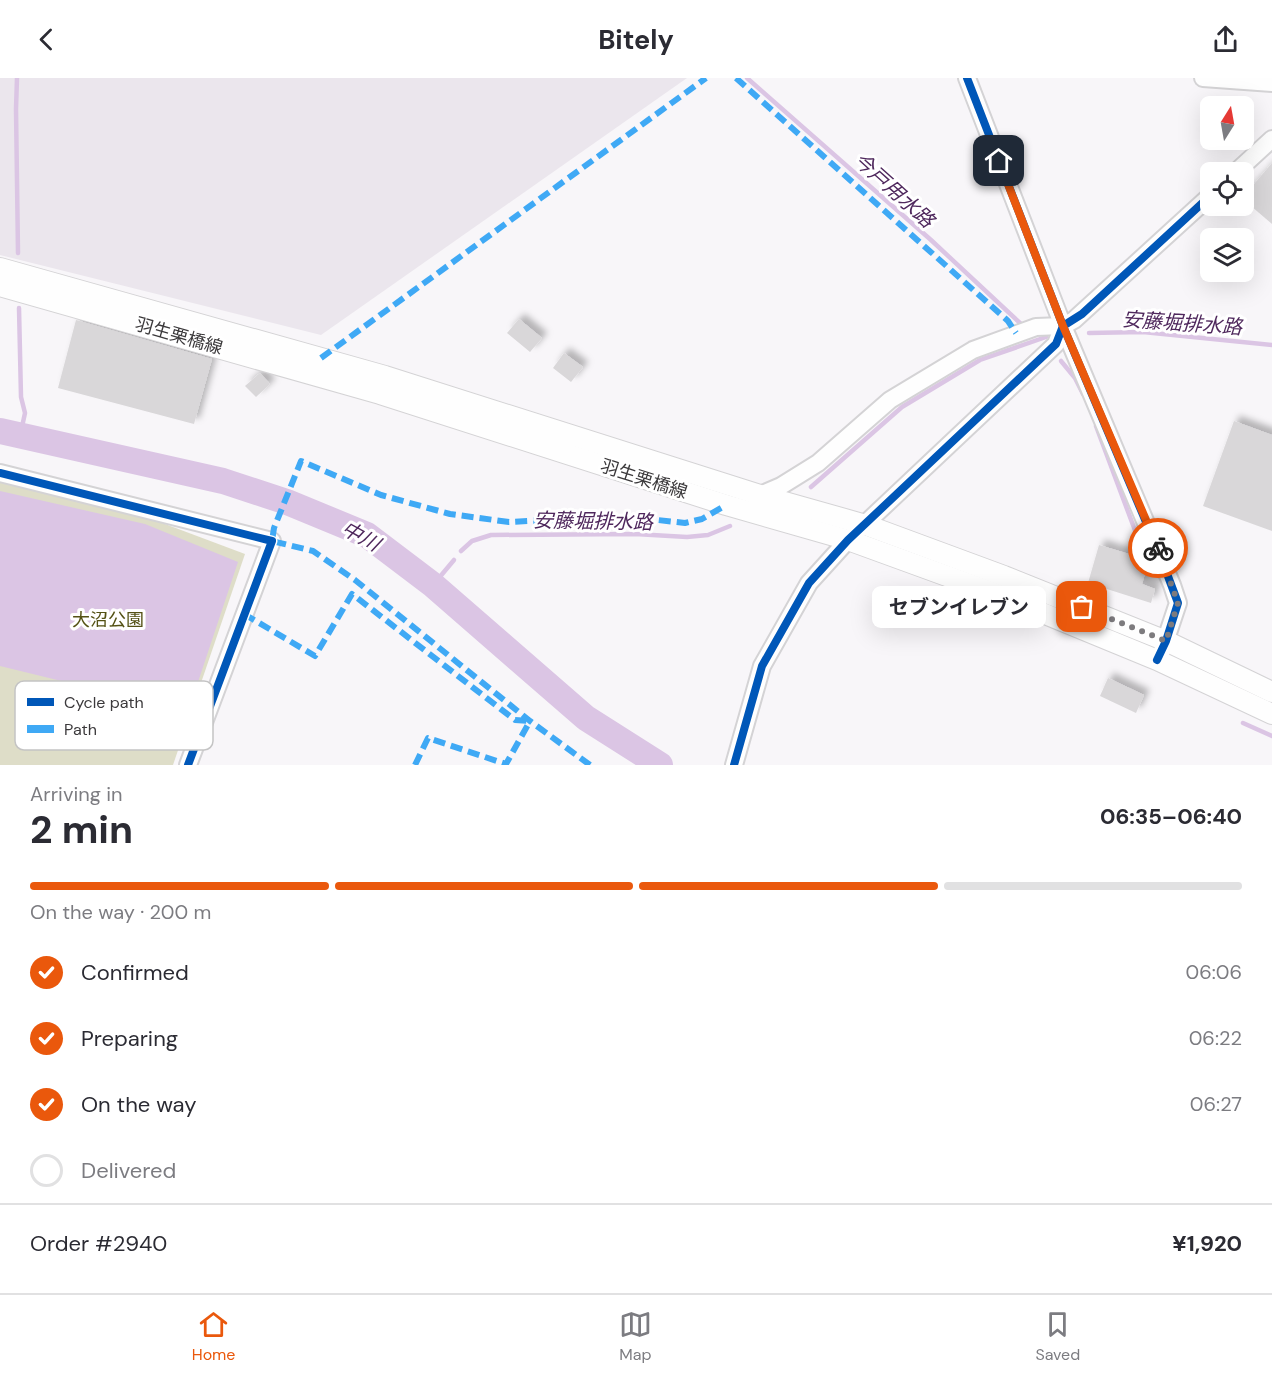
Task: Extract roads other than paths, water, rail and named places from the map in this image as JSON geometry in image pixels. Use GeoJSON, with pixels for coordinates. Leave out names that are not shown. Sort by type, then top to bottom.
{"type":"FeatureCollection","features":[{"type":"Feature","properties":{"kind":"main road","name":"羽生栗橋線"},"geometry":{"type":"LineString","coordinates":[[0,268],[385,376],[760,495],[866,525],[1004,576],[1166,641],[1272,692]]}},
{"type":"Feature","properties":{"kind":"main road","name":"羽生栗橋線"},"geometry":{"type":"LineString","coordinates":[[0,286],[380,394],[726,505],[848,540],[999,595],[1157,660],[1272,714]]}},
{"type":"Feature","properties":{"kind":"street"},"geometry":{"type":"LineString","coordinates":[[967,78],[1063,326],[1178,603],[1166,641],[1157,660]]}},
{"type":"Feature","properties":{"kind":"street"},"geometry":{"type":"LineString","coordinates":[[1203,78],[1272,82]]}},
{"type":"Feature","properties":{"kind":"street"},"geometry":{"type":"LineString","coordinates":[[1247,162],[1272,139]]}},
{"type":"Feature","properties":{"kind":"street"},"geometry":{"type":"LineString","coordinates":[[760,495],[781,486],[818,463],[890,400],[973,350],[1036,327],[1063,326],[1082,314],[1200,205]]}},
{"type":"Feature","properties":{"kind":"street"},"geometry":{"type":"LineString","coordinates":[[734,765],[762,666],[809,583],[848,540],[1056,344],[1063,326]]}},
{"type":"Feature","properties":{"kind":"street"},"geometry":{"type":"LineString","coordinates":[[0,473],[272,540],[213,698]]}},
{"type":"Feature","properties":{"kind":"street"},"geometry":{"type":"LineString","coordinates":[[188,765],[194,750]]}},
{"type":"Feature","properties":{"kind":"waterway"},"geometry":{"type":"LineString","coordinates":[[17,78],[18,253]]}},
{"type":"Feature","properties":{"kind":"waterway","name":"今戸用水路"},"geometry":{"type":"LineString","coordinates":[[747,78],[931,240],[1023,328]]}},
{"type":"Feature","properties":{"kind":"waterway"},"geometry":{"type":"LineString","coordinates":[[19,308],[21,397],[25,413],[20,436]]}},
{"type":"Feature","properties":{"kind":"waterway","name":"安藤堀排水路"},"geometry":{"type":"LineString","coordinates":[[1089,333],[1143,332],[1272,345]]}},
{"type":"Feature","properties":{"kind":"waterway","name":"安藤堀排水路"},"geometry":{"type":"LineString","coordinates":[[811,487],[902,407],[980,360],[1046,337]]}},
{"type":"Feature","properties":{"kind":"waterway","name":"今戸用水路"},"geometry":{"type":"LineString","coordinates":[[1061,361],[1075,378],[1083,394]]}},
{"type":"Feature","properties":{"kind":"waterway","name":"今戸用水路"},"geometry":{"type":"LineString","coordinates":[[1096,426],[1136,533]]}},
{"type":"Feature","properties":{"kind":"waterway","name":"中川"},"geometry":{"type":"LineString","coordinates":[[0,431],[223,481],[287,502],[367,535],[433,585],[586,718],[660,765]]}},
{"type":"Feature","properties":{"kind":"waterway","name":"安藤堀排水路"},"geometry":{"type":"LineString","coordinates":[[461,551],[472,541],[491,535],[635,534],[687,537],[708,535],[730,526]]}},
{"type":"Feature","properties":{"kind":"waterway","name":"安藤堀排水路"},"geometry":{"type":"LineString","coordinates":[[433,585],[454,560]]}},
{"type":"Feature","properties":{"kind":"waterway","name":"今戸用水路"},"geometry":{"type":"LineString","coordinates":[[1243,723],[1272,736]]}},
{"type":"Feature","properties":{"kind":"place","name":"セブンイレブン"},"geometry":{"type":"Point","coordinates":[1082,607]}},
{"type":"Feature","properties":{"kind":"park label","name":"大沼公園"},"geometry":{"type":"Point","coordinates":[108,620]}}]}
